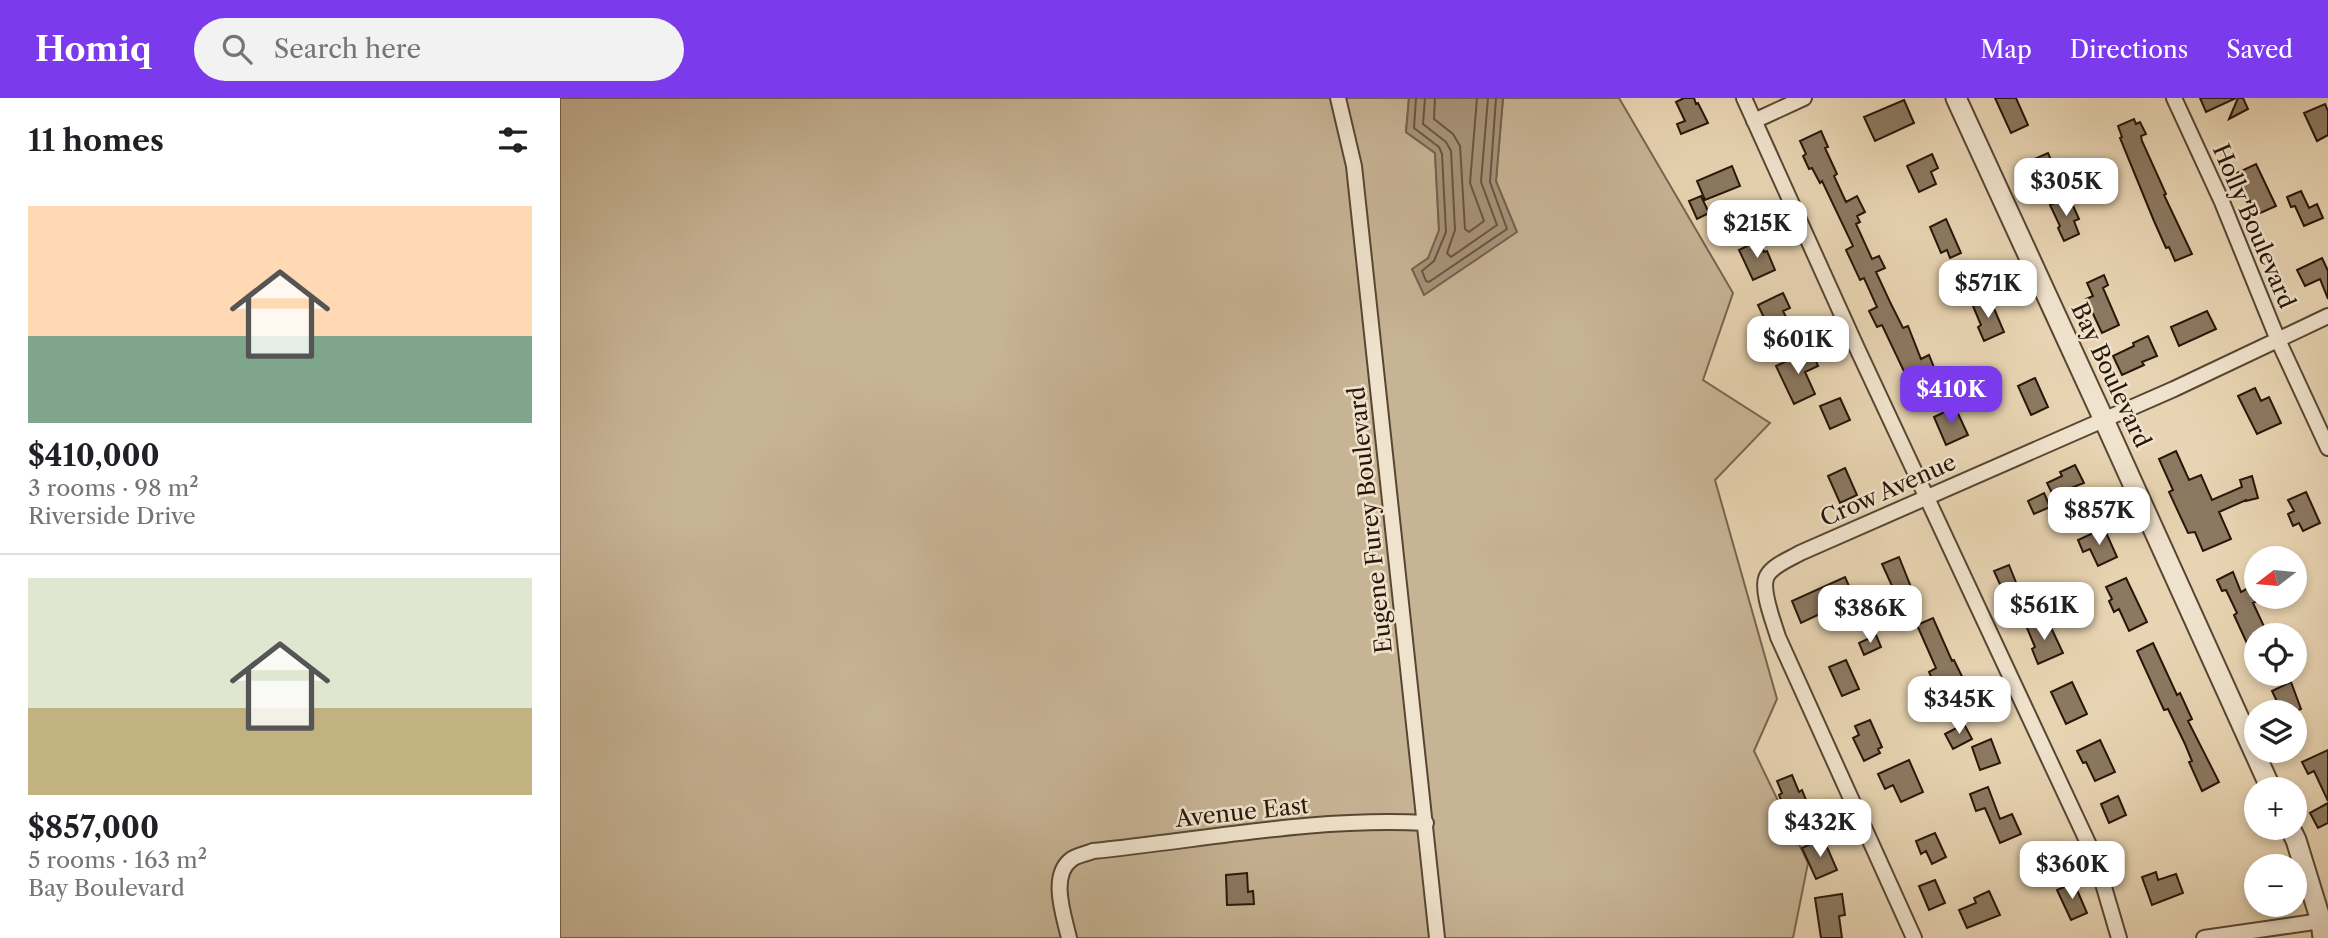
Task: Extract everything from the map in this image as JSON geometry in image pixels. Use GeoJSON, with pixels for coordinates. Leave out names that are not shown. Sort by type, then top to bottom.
{"type":"FeatureCollection","features":[{"type":"Feature","properties":{"kind":"street","name":"Eugene Furey Boulevard"},"geometry":{"type":"LineString","coordinates":[[1338,98],[1354,166],[1437,938]]}},
{"type":"Feature","properties":{"kind":"street"},"geometry":{"type":"LineString","coordinates":[[1744,98],[2096,860],[2119,938]]}},
{"type":"Feature","properties":{"kind":"street"},"geometry":{"type":"LineString","coordinates":[[1754,121],[1804,98]]}},
{"type":"Feature","properties":{"kind":"street","name":"Bay Boulevard"},"geometry":{"type":"LineString","coordinates":[[1955,98],[2105,420],[2266,777]]}},
{"type":"Feature","properties":{"kind":"street","name":"Holly Boulevard"},"geometry":{"type":"LineString","coordinates":[[2174,98],[2221,202],[2278,340],[2328,448]]}},
{"type":"Feature","properties":{"kind":"street","name":"Crow Avenue"},"geometry":{"type":"LineString","coordinates":[[1914,938],[1784,649],[1769,607],[1765,583],[1768,576],[1774,568],[1800,553],[2105,420],[2328,316]]}},
{"type":"Feature","properties":{"kind":"street","name":"Avenue East"},"geometry":{"type":"LineString","coordinates":[[1069,938],[1060,881],[1062,872],[1074,857],[1093,851],[1250,832],[1366,823],[1426,823]]}},
{"type":"Feature","properties":{"kind":"street"},"geometry":{"type":"LineString","coordinates":[[2204,938],[2322,930],[2296,840]]}},
{"type":"Feature","properties":{"kind":"shaded area"},"geometry":{"type":"Polygon","coordinates":[[[560,98],[1409,98],[1406,132],[1435,153],[1440,250],[1424,294],[1496,180],[1503,98],[1619,98],[1733,293],[1703,380],[1770,423],[1715,480],[1777,699],[1754,751],[1808,863],[1793,938],[560,938],[560,98]]]}},
{"type":"Feature","properties":{"kind":"water"},"geometry":{"type":"Polygon","coordinates":[[[1409,98],[1503,98],[1496,181],[1517,232],[1424,295],[1412,269],[1428,258],[1439,230],[1435,153],[1406,132],[1409,98]]]}},
{"type":"Feature","properties":{"kind":"building"},"geometry":{"type":"Polygon","coordinates":[[[1684,98],[1694,98],[1708,123],[1681,134],[1677,124],[1685,121],[1676,102],[1684,98]]]}},
{"type":"Feature","properties":{"kind":"building"},"geometry":{"type":"Polygon","coordinates":[[[1995,98],[2016,98],[2028,125],[2011,133],[1995,98]]]}},
{"type":"Feature","properties":{"kind":"building"},"geometry":{"type":"Polygon","coordinates":[[[2200,98],[2236,98],[2206,112],[2200,98]]]}},
{"type":"Feature","properties":{"kind":"building"},"geometry":{"type":"Polygon","coordinates":[[[2238,98],[2243,98],[2248,109],[2229,119],[2238,98]]]}},
{"type":"Feature","properties":{"kind":"building"},"geometry":{"type":"Polygon","coordinates":[[[1904,100],[1914,123],[1875,141],[1864,117],[1904,100]]]}},
{"type":"Feature","properties":{"kind":"building"},"geometry":{"type":"Polygon","coordinates":[[[2325,104],[2328,111],[2328,135],[2317,141],[2304,113],[2325,104]]]}},
{"type":"Feature","properties":{"kind":"building"},"geometry":{"type":"Polygon","coordinates":[[[2134,119],[2136,124],[2140,122],[2146,134],[2141,136],[2142,141],[2192,254],[2175,261],[2169,247],[2166,248],[2120,138],[2122,137],[2118,126],[2134,119]]]}},
{"type":"Feature","properties":{"kind":"building"},"geometry":{"type":"Polygon","coordinates":[[[1821,131],[1828,147],[1825,148],[1837,174],[1834,176],[1846,202],[1857,196],[1865,212],[1857,216],[1860,222],[1856,224],[1872,259],[1879,256],[1885,268],[1876,272],[1890,302],[1903,328],[1908,326],[1921,359],[1929,355],[1935,370],[1909,382],[1882,325],[1877,327],[1869,311],[1877,307],[1864,278],[1860,280],[1846,250],[1853,246],[1822,181],[1820,183],[1812,168],[1809,169],[1803,156],[1806,154],[1800,141],[1821,131]]]}},
{"type":"Feature","properties":{"kind":"building"},"geometry":{"type":"Polygon","coordinates":[[[2048,153],[2057,174],[2037,184],[2028,162],[2048,153]]]}},
{"type":"Feature","properties":{"kind":"building"},"geometry":{"type":"Polygon","coordinates":[[[1932,154],[1938,168],[1931,172],[1936,184],[1919,192],[1907,166],[1932,154]]]}},
{"type":"Feature","properties":{"kind":"building"},"geometry":{"type":"Polygon","coordinates":[[[2256,164],[2276,206],[2256,215],[2242,191],[2245,190],[2237,173],[2256,164]]]}},
{"type":"Feature","properties":{"kind":"building"},"geometry":{"type":"Polygon","coordinates":[[[1732,166],[1740,186],[1705,200],[1697,181],[1732,166]]]}},
{"type":"Feature","properties":{"kind":"building"},"geometry":{"type":"Polygon","coordinates":[[[2301,191],[2309,208],[2317,204],[2323,218],[2304,226],[2295,206],[2291,207],[2287,197],[2301,191]]]}},
{"type":"Feature","properties":{"kind":"building"},"geometry":{"type":"Polygon","coordinates":[[[1701,196],[1709,213],[1697,219],[1689,201],[1701,196]]]}},
{"type":"Feature","properties":{"kind":"building"},"geometry":{"type":"Polygon","coordinates":[[[2069,197],[2079,219],[2074,221],[2079,234],[2064,241],[2050,205],[2069,197]]]}},
{"type":"Feature","properties":{"kind":"building"},"geometry":{"type":"Polygon","coordinates":[[[1946,219],[1961,253],[1950,258],[1947,250],[1941,253],[1930,227],[1946,219]]]}},
{"type":"Feature","properties":{"kind":"building"},"geometry":{"type":"Polygon","coordinates":[[[1759,240],[1775,270],[1753,280],[1739,250],[1759,240]]]}},
{"type":"Feature","properties":{"kind":"building"},"geometry":{"type":"Polygon","coordinates":[[[2322,258],[2328,271],[2328,299],[2320,279],[2305,286],[2297,270],[2322,258]]]}},
{"type":"Feature","properties":{"kind":"building"},"geometry":{"type":"Polygon","coordinates":[[[2104,275],[2108,285],[2103,288],[2119,325],[2102,333],[2086,299],[2093,296],[2087,283],[2104,275]]]}},
{"type":"Feature","properties":{"kind":"building"},"geometry":{"type":"Polygon","coordinates":[[[1783,293],[1790,308],[1783,311],[1791,327],[1772,335],[1758,305],[1783,293]]]}},
{"type":"Feature","properties":{"kind":"building"},"geometry":{"type":"Polygon","coordinates":[[[1990,299],[2004,332],[1984,341],[1973,306],[1990,299]]]}},
{"type":"Feature","properties":{"kind":"building"},"geometry":{"type":"Polygon","coordinates":[[[2207,311],[2216,329],[2179,346],[2171,327],[2207,311]]]}},
{"type":"Feature","properties":{"kind":"building"},"geometry":{"type":"Polygon","coordinates":[[[2148,336],[2157,356],[2122,375],[2113,356],[2148,336]]]}},
{"type":"Feature","properties":{"kind":"building"},"geometry":{"type":"Polygon","coordinates":[[[1811,349],[1818,366],[1805,372],[1815,394],[1794,404],[1776,366],[1811,349]]]}},
{"type":"Feature","properties":{"kind":"building"},"geometry":{"type":"Polygon","coordinates":[[[2035,378],[2048,407],[2031,415],[2018,386],[2035,378]]]}},
{"type":"Feature","properties":{"kind":"building"},"geometry":{"type":"Polygon","coordinates":[[[2255,388],[2261,401],[2269,397],[2281,423],[2257,434],[2238,396],[2255,388]]]}},
{"type":"Feature","properties":{"kind":"building"},"geometry":{"type":"Polygon","coordinates":[[[1840,398],[1850,420],[1830,429],[1820,406],[1840,398]]]}},
{"type":"Feature","properties":{"kind":"building"},"geometry":{"type":"Polygon","coordinates":[[[1955,407],[1968,435],[1946,445],[1934,417],[1955,407]]]}},
{"type":"Feature","properties":{"kind":"building"},"geometry":{"type":"Polygon","coordinates":[[[2176,451],[2189,480],[2201,475],[2212,500],[2242,487],[2240,480],[2252,476],[2258,498],[2246,500],[2219,512],[2231,539],[2203,551],[2195,532],[2188,533],[2169,492],[2173,490],[2159,459],[2176,451]]]}},
{"type":"Feature","properties":{"kind":"building"},"geometry":{"type":"Polygon","coordinates":[[[2075,465],[2084,483],[2053,495],[2047,483],[2062,476],[2060,472],[2075,465]]]}},
{"type":"Feature","properties":{"kind":"building"},"geometry":{"type":"Polygon","coordinates":[[[1845,468],[1857,495],[1840,503],[1828,476],[1845,468]]]}},
{"type":"Feature","properties":{"kind":"building"},"geometry":{"type":"Polygon","coordinates":[[[2306,492],[2320,523],[2303,531],[2299,523],[2293,526],[2288,514],[2294,511],[2288,500],[2306,492]]]}},
{"type":"Feature","properties":{"kind":"building"},"geometry":{"type":"Polygon","coordinates":[[[2044,493],[2050,507],[2034,514],[2028,501],[2044,493]]]}},
{"type":"Feature","properties":{"kind":"building"},"geometry":{"type":"Polygon","coordinates":[[[2104,528],[2117,557],[2098,566],[2090,549],[2083,552],[2078,540],[2104,528]]]}},
{"type":"Feature","properties":{"kind":"building"},"geometry":{"type":"Polygon","coordinates":[[[1899,557],[1913,592],[1898,599],[1882,564],[1899,557]]]}},
{"type":"Feature","properties":{"kind":"building"},"geometry":{"type":"Polygon","coordinates":[[[2009,565],[2017,585],[2003,591],[1994,571],[2009,565]]]}},
{"type":"Feature","properties":{"kind":"building"},"geometry":{"type":"Polygon","coordinates":[[[2233,572],[2241,592],[2244,590],[2244,609],[2256,609],[2262,623],[2244,623],[2244,637],[2234,615],[2237,613],[2226,590],[2222,591],[2217,580],[2233,572]]]}},
{"type":"Feature","properties":{"kind":"building"},"geometry":{"type":"Polygon","coordinates":[[[1845,577],[1852,593],[1821,607],[1824,612],[1801,623],[1792,601],[1845,577]]]}},
{"type":"Feature","properties":{"kind":"building"},"geometry":{"type":"Polygon","coordinates":[[[2126,578],[2147,622],[2129,631],[2119,609],[2114,612],[2106,587],[2126,578]]]}},
{"type":"Feature","properties":{"kind":"building"},"geometry":{"type":"Polygon","coordinates":[[[1933,618],[1978,709],[1955,720],[1939,686],[1936,688],[1929,672],[1936,668],[1917,625],[1933,618]]]}},
{"type":"Feature","properties":{"kind":"building"},"geometry":{"type":"Polygon","coordinates":[[[2047,619],[2063,653],[2038,664],[2027,628],[2047,619]]]}},
{"type":"Feature","properties":{"kind":"building"},"geometry":{"type":"Polygon","coordinates":[[[1876,635],[1881,647],[1864,655],[1859,643],[1876,635]]]}},
{"type":"Feature","properties":{"kind":"building"},"geometry":{"type":"Polygon","coordinates":[[[2153,643],[2177,695],[2180,693],[2192,719],[2188,721],[2219,782],[2202,791],[2189,762],[2192,761],[2185,744],[2168,709],[2164,710],[2137,651],[2153,643]]]}},
{"type":"Feature","properties":{"kind":"building"},"geometry":{"type":"Polygon","coordinates":[[[1846,660],[1859,689],[1842,696],[1829,667],[1846,660]]]}},
{"type":"Feature","properties":{"kind":"building"},"geometry":{"type":"Polygon","coordinates":[[[2072,682],[2087,714],[2066,724],[2051,692],[2072,682]]]}},
{"type":"Feature","properties":{"kind":"building"},"geometry":{"type":"Polygon","coordinates":[[[2283,686],[2292,686],[2298,700],[2276,700],[2272,691],[2283,686]]]}},
{"type":"Feature","properties":{"kind":"building"},"geometry":{"type":"Polygon","coordinates":[[[1870,720],[1882,747],[1878,749],[1880,753],[1864,761],[1853,738],[1859,735],[1855,726],[1870,720]]]}},
{"type":"Feature","properties":{"kind":"building"},"geometry":{"type":"Polygon","coordinates":[[[1964,724],[1972,739],[1953,749],[1945,734],[1964,724]]]}},
{"type":"Feature","properties":{"kind":"building"},"geometry":{"type":"Polygon","coordinates":[[[1991,739],[2000,763],[1980,770],[1972,747],[1991,739]]]}},
{"type":"Feature","properties":{"kind":"building"},"geometry":{"type":"Polygon","coordinates":[[[2100,740],[2115,772],[2095,781],[2077,751],[2100,740]]]}},
{"type":"Feature","properties":{"kind":"building"},"geometry":{"type":"Polygon","coordinates":[[[2328,750],[2328,801],[2314,771],[2308,774],[2302,763],[2307,763],[2307,760],[2328,750]]]}},
{"type":"Feature","properties":{"kind":"building"},"geometry":{"type":"Polygon","coordinates":[[[1909,760],[1923,792],[1901,802],[1893,785],[1885,789],[1878,774],[1909,760]]]}},
{"type":"Feature","properties":{"kind":"building"},"geometry":{"type":"Polygon","coordinates":[[[1792,775],[1799,792],[1802,790],[1812,815],[1791,824],[1779,795],[1782,793],[1777,781],[1792,775]]]}},
{"type":"Feature","properties":{"kind":"building"},"geometry":{"type":"Polygon","coordinates":[[[1988,787],[2000,819],[2012,814],[2021,834],[2000,843],[1985,808],[1976,811],[1970,794],[1988,787]]]}},
{"type":"Feature","properties":{"kind":"building"},"geometry":{"type":"Polygon","coordinates":[[[2118,796],[2126,815],[2109,823],[2101,804],[2118,796]]]}},
{"type":"Feature","properties":{"kind":"building"},"geometry":{"type":"Polygon","coordinates":[[[2328,803],[2328,823],[2318,828],[2310,813],[2328,803]]]}},
{"type":"Feature","properties":{"kind":"building"},"geometry":{"type":"Polygon","coordinates":[[[1935,833],[1946,857],[1932,864],[1926,851],[1921,854],[1916,841],[1935,833]]]}},
{"type":"Feature","properties":{"kind":"building"},"geometry":{"type":"Polygon","coordinates":[[[1823,838],[1837,870],[1816,879],[1802,848],[1823,838]]]}},
{"type":"Feature","properties":{"kind":"building"},"geometry":{"type":"Polygon","coordinates":[[[2156,872],[2158,880],[2176,874],[2183,893],[2152,905],[2142,877],[2156,872]]]}},
{"type":"Feature","properties":{"kind":"building"},"geometry":{"type":"Polygon","coordinates":[[[1247,873],[1248,892],[1253,891],[1254,904],[1227,905],[1226,875],[1247,873]]]}},
{"type":"Feature","properties":{"kind":"building"},"geometry":{"type":"Polygon","coordinates":[[[1935,880],[1945,903],[1929,910],[1919,886],[1935,880]]]}},
{"type":"Feature","properties":{"kind":"building"},"geometry":{"type":"Polygon","coordinates":[[[2074,883],[2087,913],[2071,920],[2057,890],[2074,883]]]}},
{"type":"Feature","properties":{"kind":"building"},"geometry":{"type":"Polygon","coordinates":[[[1989,891],[2000,915],[1967,928],[1959,910],[1976,903],[1974,898],[1989,891]]]}},
{"type":"Feature","properties":{"kind":"building"},"geometry":{"type":"Polygon","coordinates":[[[1842,894],[1845,915],[1839,916],[1842,938],[1821,938],[1815,898],[1842,894]]]}}]}
